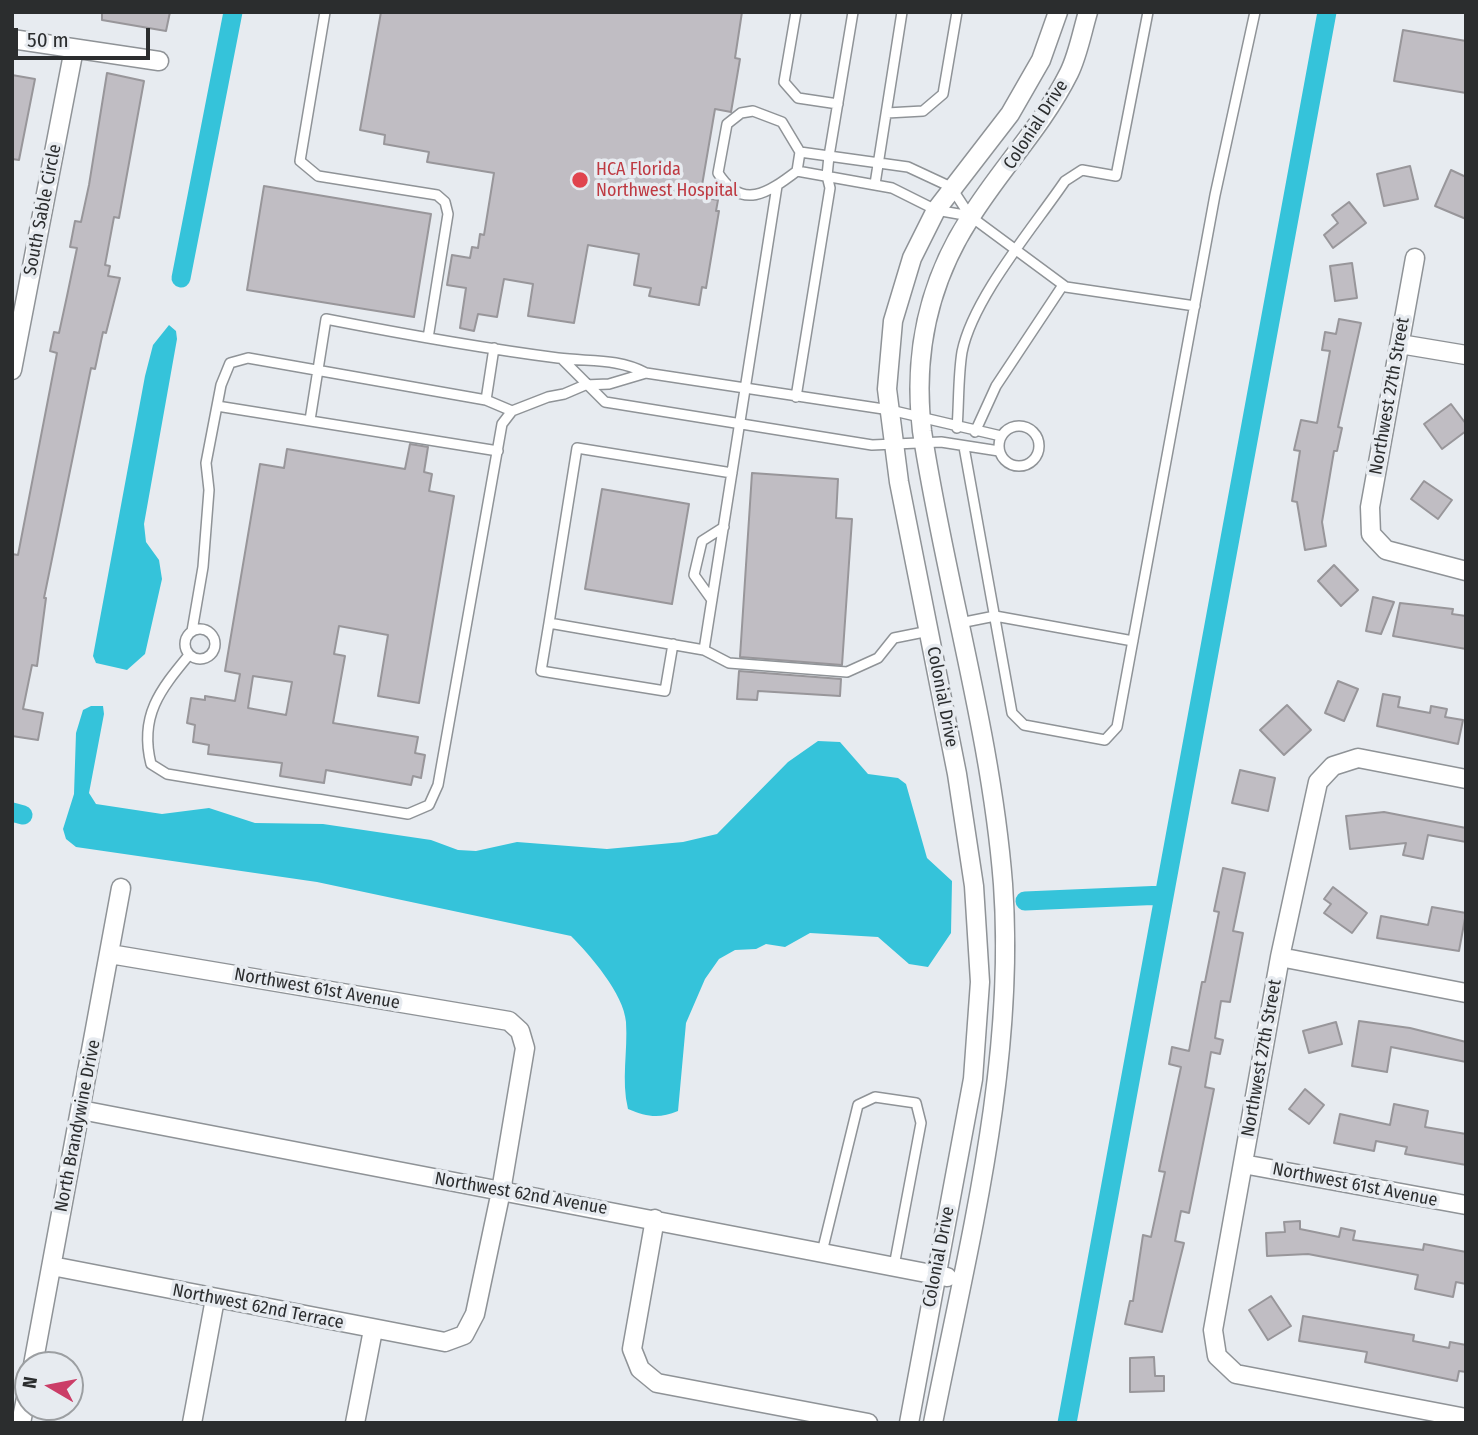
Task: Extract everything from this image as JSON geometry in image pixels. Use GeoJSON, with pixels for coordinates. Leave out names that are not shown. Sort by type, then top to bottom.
{"type":"FeatureCollection","features":[{"type":"Feature","properties":{"kind":"street","name":"Colonial Drive"},"geometry":{"type":"LineString","coordinates":[[909,1423],[973,1079],[980,982],[974,886],[957,774],[894,445],[887,389],[893,321],[912,258],[936,210],[951,187],[1010,114],[1041,60],[1058,12]]}},
{"type":"Feature","properties":{"kind":"street","name":"Colonial Drive"},"geometry":{"type":"LineString","coordinates":[[933,1423],[997,1082],[1004,982],[1003,883],[988,769],[921,418],[918,390],[923,326],[941,269],[970,216],[1034,133],[1071,71],[1088,12]]}},
{"type":"Feature","properties":{"kind":"street"},"geometry":{"type":"LineString","coordinates":[[12,39],[159,61]]}},
{"type":"Feature","properties":{"kind":"street","name":"South Sable Circle"},"geometry":{"type":"LineString","coordinates":[[12,370],[74,49]]}},
{"type":"Feature","properties":{"kind":"street","name":"Northwest 27th Street"},"geometry":{"type":"LineString","coordinates":[[1415,258],[1370,507],[1371,534],[1386,550],[1466,571]]}},
{"type":"Feature","properties":{"kind":"street"},"geometry":{"type":"LineString","coordinates":[[1400,344],[1466,355]]}},
{"type":"Feature","properties":{"kind":"street"},"geometry":{"type":"LineString","coordinates":[[929,631],[960,623]]}},
{"type":"Feature","properties":{"kind":"street","name":"Northwest 27th Street"},"geometry":{"type":"LineString","coordinates":[[1466,779],[1358,758],[1333,766],[1318,782],[1280,957],[1213,1330],[1217,1356],[1236,1374],[1466,1418]]}},
{"type":"Feature","properties":{"kind":"street"},"geometry":{"type":"LineString","coordinates":[[957,774],[988,769]]}},
{"type":"Feature","properties":{"kind":"street"},"geometry":{"type":"LineString","coordinates":[[974,886],[1003,883]]}},
{"type":"Feature","properties":{"kind":"street","name":"North Brandywine Drive"},"geometry":{"type":"LineString","coordinates":[[36,1351],[121,888]]}},
{"type":"Feature","properties":{"kind":"street","name":"Northwest 61st Avenue"},"geometry":{"type":"LineString","coordinates":[[110,954],[509,1021],[520,1031],[524,1048],[501,1191]]}},
{"type":"Feature","properties":{"kind":"street"},"geometry":{"type":"LineString","coordinates":[[1280,957],[1466,993]]}},
{"type":"Feature","properties":{"kind":"street","name":"Northwest 62nd Avenue"},"geometry":{"type":"LineString","coordinates":[[81,1110],[961,1280]]}},
{"type":"Feature","properties":{"kind":"street","name":"Northwest 61st Avenue"},"geometry":{"type":"LineString","coordinates":[[1243,1164],[1466,1205]]}},
{"type":"Feature","properties":{"kind":"street","name":"Northwest 62nd Terrace"},"geometry":{"type":"LineString","coordinates":[[52,1266],[445,1342],[464,1335],[475,1314],[501,1191]]}},
{"type":"Feature","properties":{"kind":"street"},"geometry":{"type":"LineString","coordinates":[[655,1219],[632,1349],[640,1369],[657,1383],[868,1423]]}},
{"type":"Feature","properties":{"kind":"street"},"geometry":{"type":"LineString","coordinates":[[192,1423],[215,1299]]}},
{"type":"Feature","properties":{"kind":"street"},"geometry":{"type":"LineString","coordinates":[[355,1423],[373,1330]]}},
{"type":"Feature","properties":{"kind":"lane"},"geometry":{"type":"LineString","coordinates":[[325,12],[300,161],[318,176],[436,195],[445,202],[448,214],[428,338]]}},
{"type":"Feature","properties":{"kind":"lane"},"geometry":{"type":"LineString","coordinates":[[796,397],[830,188],[827,176],[829,156],[853,12]]}},
{"type":"Feature","properties":{"kind":"lane"},"geometry":{"type":"LineString","coordinates":[[875,184],[902,12]]}},
{"type":"Feature","properties":{"kind":"lane"},"geometry":{"type":"LineString","coordinates":[[887,113],[923,111],[943,94],[957,12]]}},
{"type":"Feature","properties":{"kind":"lane"},"geometry":{"type":"LineString","coordinates":[[957,428],[962,352],[980,308],[1065,181],[1082,170],[1116,176],[1148,12]]}},
{"type":"Feature","properties":{"kind":"lane"},"geometry":{"type":"LineString","coordinates":[[964,447],[1012,713],[1024,725],[1105,740],[1117,727],[1195,306],[1255,12]]}},
{"type":"Feature","properties":{"kind":"lane"},"geometry":{"type":"LineString","coordinates":[[794,13],[784,82],[799,97],[838,104]]}},
{"type":"Feature","properties":{"kind":"lane"},"geometry":{"type":"LineString","coordinates":[[753,111],[767,114],[782,122],[800,152],[797,171],[777,187],[760,195],[741,195],[727,187],[718,173],[727,124],[741,113],[753,111]]}},
{"type":"Feature","properties":{"kind":"lane"},"geometry":{"type":"LineString","coordinates":[[800,152],[908,167],[951,187],[970,216],[1063,285],[1195,306]]}},
{"type":"Feature","properties":{"kind":"lane"},"geometry":{"type":"LineString","coordinates":[[797,171],[875,184],[909,195],[936,210],[970,216]]}},
{"type":"Feature","properties":{"kind":"lane"},"geometry":{"type":"LineString","coordinates":[[704,650],[777,187]]}},
{"type":"Feature","properties":{"kind":"lane"},"geometry":{"type":"LineString","coordinates":[[975,432],[996,386],[1063,285]]}},
{"type":"Feature","properties":{"kind":"lane"},"geometry":{"type":"LineString","coordinates":[[310,420],[326,319],[561,359],[607,360],[630,364],[646,373],[890,410],[957,428],[1001,436]]}},
{"type":"Feature","properties":{"kind":"lane"},"geometry":{"type":"LineString","coordinates":[[486,400],[494,348]]}},
{"type":"Feature","properties":{"kind":"lane"},"geometry":{"type":"LineString","coordinates":[[192,631],[201,628],[209,631],[215,639],[215,648],[206,658],[197,659],[189,655],[185,642],[192,631],[203,567],[209,490],[206,463],[217,406],[230,363],[248,358],[486,400],[512,411]]}},
{"type":"Feature","properties":{"kind":"lane"},"geometry":{"type":"LineString","coordinates":[[561,359],[572,366],[585,385],[605,402],[872,445],[924,442],[999,451]]}},
{"type":"Feature","properties":{"kind":"lane"},"geometry":{"type":"LineString","coordinates":[[189,655],[158,693],[149,720],[146,745],[151,764],[167,774],[408,814],[429,805],[439,785],[502,424],[512,411],[585,385],[609,384],[646,373]]}},
{"type":"Feature","properties":{"kind":"lane"},"geometry":{"type":"LineString","coordinates":[[217,406],[498,451]]}},
{"type":"Feature","properties":{"kind":"lane"},"geometry":{"type":"LineString","coordinates":[[1024,425],[1035,432],[1040,445],[1036,457],[1025,466],[1006,462],[999,451],[1001,436],[1010,427],[1024,425]]}},
{"type":"Feature","properties":{"kind":"lane"},"geometry":{"type":"LineString","coordinates":[[673,644],[665,691],[541,671],[577,448],[732,473]]}},
{"type":"Feature","properties":{"kind":"lane"},"geometry":{"type":"LineString","coordinates":[[712,600],[694,575],[696,562],[702,541],[724,527]]}},
{"type":"Feature","properties":{"kind":"lane"},"geometry":{"type":"LineString","coordinates":[[960,623],[995,616],[1133,641]]}},
{"type":"Feature","properties":{"kind":"lane"},"geometry":{"type":"LineString","coordinates":[[549,623],[704,650],[729,663],[847,672],[878,658],[894,638],[929,631]]}},
{"type":"Feature","properties":{"kind":"lane"},"geometry":{"type":"LineString","coordinates":[[822,1252],[858,1105],[875,1097],[916,1103],[920,1123],[894,1266]]}},
{"type":"Feature","properties":{"kind":"water"},"geometry":{"type":"Polygon","coordinates":[[[169,325],[176,331],[177,339],[144,524],[146,542],[159,560],[162,579],[145,654],[127,670],[96,663],[93,656],[145,376],[153,345],[169,325]]]}},
{"type":"Feature","properties":{"kind":"water"},"geometry":{"type":"Polygon","coordinates":[[[91,706],[103,706],[104,714],[89,793],[96,804],[162,814],[209,808],[255,823],[323,824],[431,840],[458,850],[476,851],[517,842],[607,849],[683,842],[717,834],[788,762],[818,741],[840,742],[868,774],[898,778],[906,784],[927,858],[952,881],[951,933],[928,967],[909,964],[878,937],[810,933],[785,947],[766,944],[756,949],[735,950],[719,959],[705,979],[686,1023],[678,1111],[659,1116],[641,1114],[628,1109],[626,1098],[624,1011],[613,987],[571,936],[317,882],[76,847],[66,839],[63,829],[74,794],[76,733],[83,710],[91,706]]]}},
{"type":"Feature","properties":{"kind":"building"},"geometry":{"type":"Polygon","coordinates":[[[102,12],[170,12],[166,31],[102,20],[102,12]]]}},
{"type":"Feature","properties":{"kind":"building"},"geometry":{"type":"Polygon","coordinates":[[[381,12],[742,12],[735,58],[740,59],[731,112],[715,109],[700,197],[718,200],[716,211],[719,211],[706,288],[702,287],[699,305],[649,296],[651,288],[634,285],[639,254],[588,245],[574,323],[528,316],[533,284],[504,279],[497,317],[478,314],[474,331],[460,328],[466,288],[447,285],[452,255],[470,258],[472,247],[478,248],[480,234],[484,235],[494,173],[427,162],[429,152],[384,144],[385,135],[360,130],[381,12]]]}},
{"type":"Feature","properties":{"kind":"building"},"geometry":{"type":"Polygon","coordinates":[[[1403,30],[1466,41],[1466,93],[1394,81],[1403,30]]]}},
{"type":"Feature","properties":{"kind":"building"},"geometry":{"type":"Polygon","coordinates":[[[107,73],[144,81],[119,218],[114,217],[105,265],[110,266],[108,276],[120,278],[95,369],[91,368],[44,598],[37,666],[32,665],[23,709],[43,713],[38,740],[12,736],[12,554],[18,555],[57,353],[50,351],[54,332],[59,333],[77,248],[70,247],[75,221],[81,222],[89,185],[107,73]]]}},
{"type":"Feature","properties":{"kind":"building"},"geometry":{"type":"Polygon","coordinates":[[[12,75],[35,79],[19,160],[12,159],[12,75]]]}},
{"type":"Feature","properties":{"kind":"building"},"geometry":{"type":"Polygon","coordinates":[[[1410,166],[1418,199],[1384,206],[1377,174],[1410,166]]]}},
{"type":"Feature","properties":{"kind":"building"},"geometry":{"type":"Polygon","coordinates":[[[1451,170],[1466,177],[1466,219],[1435,206],[1451,170]]]}},
{"type":"Feature","properties":{"kind":"building"},"geometry":{"type":"Polygon","coordinates":[[[264,186],[431,214],[414,317],[247,290],[264,186]]]}},
{"type":"Feature","properties":{"kind":"building"},"geometry":{"type":"Polygon","coordinates":[[[1349,202],[1366,223],[1333,248],[1324,235],[1338,223],[1332,215],[1349,202]]]}},
{"type":"Feature","properties":{"kind":"building"},"geometry":{"type":"Polygon","coordinates":[[[1352,263],[1357,298],[1335,301],[1330,266],[1352,263]]]}},
{"type":"Feature","properties":{"kind":"building"},"geometry":{"type":"Polygon","coordinates":[[[1339,319],[1361,323],[1338,427],[1342,428],[1337,451],[1334,451],[1322,522],[1326,546],[1305,550],[1297,502],[1292,501],[1300,451],[1294,450],[1301,420],[1317,423],[1330,351],[1322,350],[1325,332],[1336,334],[1339,319]]]}},
{"type":"Feature","properties":{"kind":"building"},"geometry":{"type":"Polygon","coordinates":[[[1451,404],[1466,424],[1466,431],[1442,449],[1424,424],[1451,404]]]}},
{"type":"Feature","properties":{"kind":"building"},"geometry":{"type":"Polygon","coordinates":[[[410,444],[428,447],[424,472],[432,474],[429,491],[454,496],[419,703],[378,696],[388,635],[339,626],[334,654],[345,656],[333,723],[418,737],[415,753],[425,755],[421,778],[413,776],[411,785],[326,770],[324,783],[280,776],[282,763],[208,754],[209,745],[193,742],[195,725],[187,723],[191,698],[205,700],[205,696],[235,701],[240,674],[225,671],[260,464],[284,468],[287,449],[405,469],[410,444]],[[253,676],[248,708],[286,715],[292,682],[253,676]]]}},
{"type":"Feature","properties":{"kind":"building"},"geometry":{"type":"Polygon","coordinates":[[[752,473],[838,479],[836,518],[852,519],[842,665],[740,657],[752,473]]]}},
{"type":"Feature","properties":{"kind":"building"},"geometry":{"type":"Polygon","coordinates":[[[1424,481],[1452,500],[1438,519],[1411,499],[1424,481]]]}},
{"type":"Feature","properties":{"kind":"building"},"geometry":{"type":"Polygon","coordinates":[[[602,489],[689,504],[672,604],[585,589],[602,489]]]}},
{"type":"Feature","properties":{"kind":"building"},"geometry":{"type":"Polygon","coordinates":[[[1334,565],[1358,590],[1341,606],[1318,581],[1334,565]]]}},
{"type":"Feature","properties":{"kind":"building"},"geometry":{"type":"Polygon","coordinates":[[[1373,597],[1394,602],[1381,634],[1366,631],[1373,597]]]}},
{"type":"Feature","properties":{"kind":"building"},"geometry":{"type":"Polygon","coordinates":[[[1400,603],[1453,609],[1452,614],[1466,616],[1466,649],[1393,636],[1400,603]]]}},
{"type":"Feature","properties":{"kind":"building"},"geometry":{"type":"Polygon","coordinates":[[[739,671],[841,679],[840,696],[758,691],[757,700],[737,699],[739,671]]]}},
{"type":"Feature","properties":{"kind":"building"},"geometry":{"type":"Polygon","coordinates":[[[1338,681],[1358,689],[1344,721],[1325,713],[1338,681]]]}},
{"type":"Feature","properties":{"kind":"building"},"geometry":{"type":"Polygon","coordinates":[[[1383,694],[1400,697],[1398,707],[1430,713],[1431,706],[1447,709],[1445,717],[1463,720],[1458,744],[1377,726],[1383,694]]]}},
{"type":"Feature","properties":{"kind":"building"},"geometry":{"type":"Polygon","coordinates":[[[1287,705],[1311,730],[1284,755],[1260,730],[1287,705]]]}},
{"type":"Feature","properties":{"kind":"building"},"geometry":{"type":"Polygon","coordinates":[[[1240,770],[1275,778],[1268,811],[1232,803],[1240,770]]]}},
{"type":"Feature","properties":{"kind":"building"},"geometry":{"type":"Polygon","coordinates":[[[1384,812],[1466,828],[1466,842],[1428,835],[1423,859],[1403,855],[1406,843],[1350,849],[1346,816],[1384,812]]]}},
{"type":"Feature","properties":{"kind":"building"},"geometry":{"type":"Polygon","coordinates":[[[1223,868],[1245,873],[1233,931],[1243,933],[1230,1002],[1221,1001],[1215,1038],[1223,1040],[1220,1054],[1211,1052],[1205,1087],[1214,1089],[1189,1213],[1181,1211],[1175,1241],[1184,1243],[1162,1332],[1125,1324],[1130,1301],[1133,1301],[1143,1235],[1151,1237],[1165,1172],[1159,1171],[1181,1067],[1169,1064],[1172,1047],[1189,1051],[1219,912],[1214,911],[1223,868]]]}},
{"type":"Feature","properties":{"kind":"building"},"geometry":{"type":"Polygon","coordinates":[[[1333,887],[1367,913],[1352,933],[1324,913],[1331,904],[1324,899],[1333,887]]]}},
{"type":"Feature","properties":{"kind":"building"},"geometry":{"type":"Polygon","coordinates":[[[1432,907],[1466,913],[1459,951],[1377,938],[1381,916],[1428,925],[1432,907]]]}},
{"type":"Feature","properties":{"kind":"building"},"geometry":{"type":"Polygon","coordinates":[[[1359,1021],[1410,1028],[1466,1042],[1466,1062],[1391,1047],[1387,1072],[1352,1066],[1359,1021]]]}},
{"type":"Feature","properties":{"kind":"building"},"geometry":{"type":"Polygon","coordinates":[[[1336,1022],[1342,1044],[1309,1053],[1303,1031],[1336,1022]]]}},
{"type":"Feature","properties":{"kind":"building"},"geometry":{"type":"Polygon","coordinates":[[[1305,1089],[1324,1105],[1309,1124],[1289,1109],[1305,1089]]]}},
{"type":"Feature","properties":{"kind":"building"},"geometry":{"type":"Polygon","coordinates":[[[1394,1104],[1428,1111],[1425,1127],[1466,1134],[1466,1165],[1405,1154],[1407,1147],[1376,1141],[1374,1151],[1334,1143],[1340,1114],[1390,1125],[1394,1104]]]}},
{"type":"Feature","properties":{"kind":"building"},"geometry":{"type":"Polygon","coordinates":[[[1300,1221],[1300,1229],[1339,1237],[1341,1228],[1355,1231],[1353,1240],[1423,1250],[1424,1244],[1466,1252],[1466,1284],[1456,1282],[1453,1297],[1415,1289],[1418,1275],[1308,1254],[1267,1256],[1266,1233],[1285,1232],[1284,1222],[1300,1221]]]}},
{"type":"Feature","properties":{"kind":"building"},"geometry":{"type":"Polygon","coordinates":[[[1271,1296],[1291,1326],[1268,1340],[1249,1310],[1271,1296]]]}},
{"type":"Feature","properties":{"kind":"building"},"geometry":{"type":"Polygon","coordinates":[[[1303,1316],[1414,1335],[1413,1341],[1449,1348],[1450,1342],[1466,1345],[1466,1372],[1459,1371],[1457,1381],[1365,1362],[1367,1352],[1299,1341],[1303,1316]]]}},
{"type":"Feature","properties":{"kind":"building"},"geometry":{"type":"Polygon","coordinates":[[[1154,1357],[1155,1376],[1164,1376],[1164,1391],[1130,1392],[1130,1358],[1154,1357]]]}},
{"type":"Feature","properties":{"kind":"waterway"},"geometry":{"type":"LineString","coordinates":[[181,278],[233,12]]}},
{"type":"Feature","properties":{"kind":"waterway"},"geometry":{"type":"LineString","coordinates":[[1067,1423],[1327,12]]}},
{"type":"Feature","properties":{"kind":"waterway"},"geometry":{"type":"LineString","coordinates":[[12,812],[23,815]]}},
{"type":"Feature","properties":{"kind":"waterway"},"geometry":{"type":"LineString","coordinates":[[1025,901],[1164,895]]}},
{"type":"Feature","properties":{"kind":"place","name":"HCA Florida Northwest Hospital"},"geometry":{"type":"Point","coordinates":[580,180]}}]}
